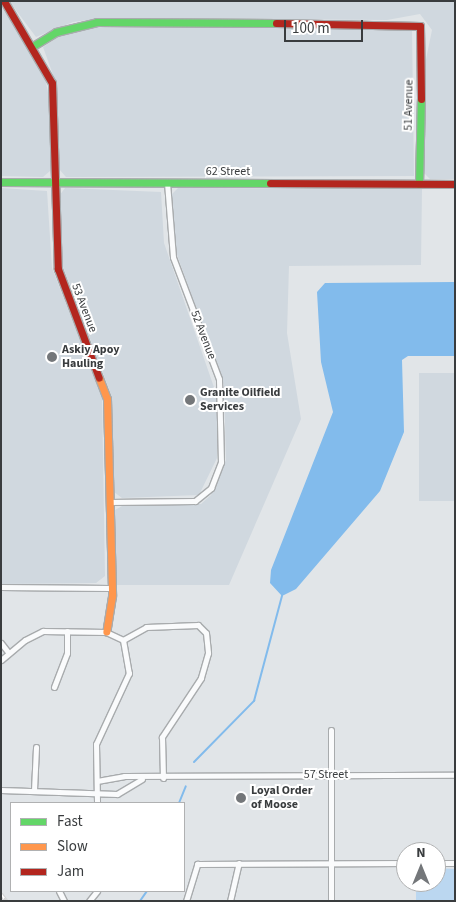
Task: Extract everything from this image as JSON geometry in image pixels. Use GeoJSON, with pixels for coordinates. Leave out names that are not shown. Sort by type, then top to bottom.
{"type":"FeatureCollection","features":[{"type":"Feature","properties":{"kind":"street","name":"53 Avenue"},"geometry":{"type":"LineString","coordinates":[[4,1],[33,46],[56,100],[55,183],[58,269],[107,398],[110,502],[109,588],[111,610],[106,632]]}},
{"type":"Feature","properties":{"kind":"street","name":"51 Avenue"},"geometry":{"type":"LineString","coordinates":[[33,46],[56,32],[97,22],[405,22],[420,26],[419,184]]}},
{"type":"Feature","properties":{"kind":"street","name":"62 Street"},"geometry":{"type":"LineString","coordinates":[[1,182],[455,184]]}},
{"type":"Feature","properties":{"kind":"street","name":"52 Avenue"},"geometry":{"type":"LineString","coordinates":[[110,502],[195,501],[210,488],[221,462],[222,395],[216,368],[173,257],[167,183]]}},
{"type":"Feature","properties":{"kind":"street"},"geometry":{"type":"LineString","coordinates":[[1,587],[109,588]]}},
{"type":"Feature","properties":{"kind":"street"},"geometry":{"type":"LineString","coordinates":[[123,640],[146,627],[198,625],[206,633],[208,653],[201,678],[162,737],[164,778]]}},
{"type":"Feature","properties":{"kind":"street"},"geometry":{"type":"LineString","coordinates":[[54,687],[67,653],[68,631]]}},
{"type":"Feature","properties":{"kind":"street"},"geometry":{"type":"LineString","coordinates":[[1,660],[8,652],[35,634],[68,631],[106,632],[123,640]]}},
{"type":"Feature","properties":{"kind":"street"},"geometry":{"type":"LineString","coordinates":[[96,802],[98,792],[96,744],[129,673],[123,640]]}},
{"type":"Feature","properties":{"kind":"street"},"geometry":{"type":"LineString","coordinates":[[1,643],[8,652]]}},
{"type":"Feature","properties":{"kind":"street"},"geometry":{"type":"LineString","coordinates":[[331,730],[331,901]]}},
{"type":"Feature","properties":{"kind":"street"},"geometry":{"type":"LineString","coordinates":[[34,790],[36,747]]}},
{"type":"Feature","properties":{"kind":"street","name":"57 Street"},"geometry":{"type":"LineString","coordinates":[[97,781],[124,776],[142,779],[331,775],[455,776]]}},
{"type":"Feature","properties":{"kind":"street"},"geometry":{"type":"LineString","coordinates":[[1,790],[128,791],[142,779]]}},
{"type":"Feature","properties":{"kind":"street"},"geometry":{"type":"LineString","coordinates":[[230,901],[238,863]]}},
{"type":"Feature","properties":{"kind":"street"},"geometry":{"type":"LineString","coordinates":[[186,901],[197,864],[396,863]]}},
{"type":"Feature","properties":{"kind":"shaded area"},"geometry":{"type":"Polygon","coordinates":[[[9,1],[455,1],[455,179],[430,179],[423,172],[424,69],[432,30],[420,14],[387,20],[102,18],[73,22],[36,37],[9,1]]]}},
{"type":"Feature","properties":{"kind":"shaded area"},"geometry":{"type":"Polygon","coordinates":[[[1,6],[44,73],[50,102],[50,171],[43,177],[1,176],[1,6]]]}},
{"type":"Feature","properties":{"kind":"shaded area"},"geometry":{"type":"Polygon","coordinates":[[[93,27],[412,29],[414,176],[66,177],[59,169],[56,83],[43,47],[63,34],[93,27]]]}},
{"type":"Feature","properties":{"kind":"shaded area"},"geometry":{"type":"Polygon","coordinates":[[[1,188],[47,191],[52,268],[102,396],[105,576],[96,583],[1,584],[1,188]]]}},
{"type":"Feature","properties":{"kind":"shaded area"},"geometry":{"type":"Polygon","coordinates":[[[65,188],[161,192],[164,243],[217,396],[217,458],[199,495],[122,498],[114,492],[112,397],[59,256],[59,196],[65,188]]]}},
{"type":"Feature","properties":{"kind":"shaded area"},"geometry":{"type":"Polygon","coordinates":[[[178,188],[422,189],[421,265],[289,266],[287,333],[301,419],[229,585],[115,585],[115,510],[122,506],[201,504],[211,495],[226,460],[224,385],[172,241],[171,195],[178,188]]]}},
{"type":"Feature","properties":{"kind":"shaded area"},"geometry":{"type":"Polygon","coordinates":[[[419,373],[455,373],[455,501],[419,501],[419,373]]]}},
{"type":"Feature","properties":{"kind":"shaded area"},"geometry":{"type":"Polygon","coordinates":[[[446,869],[455,869],[455,901],[416,901],[416,892],[446,892],[446,869]]]}},
{"type":"Feature","properties":{"kind":"water"},"geometry":{"type":"Polygon","coordinates":[[[455,282],[455,356],[408,356],[402,360],[404,432],[380,491],[296,589],[282,596],[270,583],[271,570],[333,412],[321,362],[317,292],[325,283],[455,282]]]}},
{"type":"Feature","properties":{"kind":"waterway"},"geometry":{"type":"LineString","coordinates":[[194,762],[254,701],[282,596]]}},
{"type":"Feature","properties":{"kind":"waterway"},"geometry":{"type":"LineString","coordinates":[[179,802],[186,786]]}},
{"type":"Feature","properties":{"kind":"waterway"},"geometry":{"type":"LineString","coordinates":[[140,901],[146,892]]}},
{"type":"Feature","properties":{"kind":"railway"},"geometry":{"type":"LineString","coordinates":[[1,894],[6,901]]}},
{"type":"Feature","properties":{"kind":"traffic: fast"},"geometry":{"type":"LineString","coordinates":[[33,46],[56,32],[97,22],[276,23]]}},
{"type":"Feature","properties":{"kind":"traffic: fast"},"geometry":{"type":"LineString","coordinates":[[419,184],[421,99]]}},
{"type":"Feature","properties":{"kind":"traffic: fast"},"geometry":{"type":"LineString","coordinates":[[1,182],[270,183]]}},
{"type":"Feature","properties":{"kind":"traffic: slow"},"geometry":{"type":"LineString","coordinates":[[99,378],[107,399],[112,596],[106,632]]}},
{"type":"Feature","properties":{"kind":"traffic: jam"},"geometry":{"type":"LineString","coordinates":[[4,1],[52,83],[58,269],[99,378]]}},
{"type":"Feature","properties":{"kind":"traffic: jam"},"geometry":{"type":"LineString","coordinates":[[276,23],[420,26],[421,99]]}},
{"type":"Feature","properties":{"kind":"traffic: jam"},"geometry":{"type":"LineString","coordinates":[[270,183],[455,184]]}},
{"type":"Feature","properties":{"kind":"place","name":"Askiy Apoy Hauling"},"geometry":{"type":"Point","coordinates":[52,357]}},
{"type":"Feature","properties":{"kind":"place","name":"Granite Oilfield Services"},"geometry":{"type":"Point","coordinates":[190,400]}},
{"type":"Feature","properties":{"kind":"place","name":"Loyal Order of Moose"},"geometry":{"type":"Point","coordinates":[241,798]}}]}
